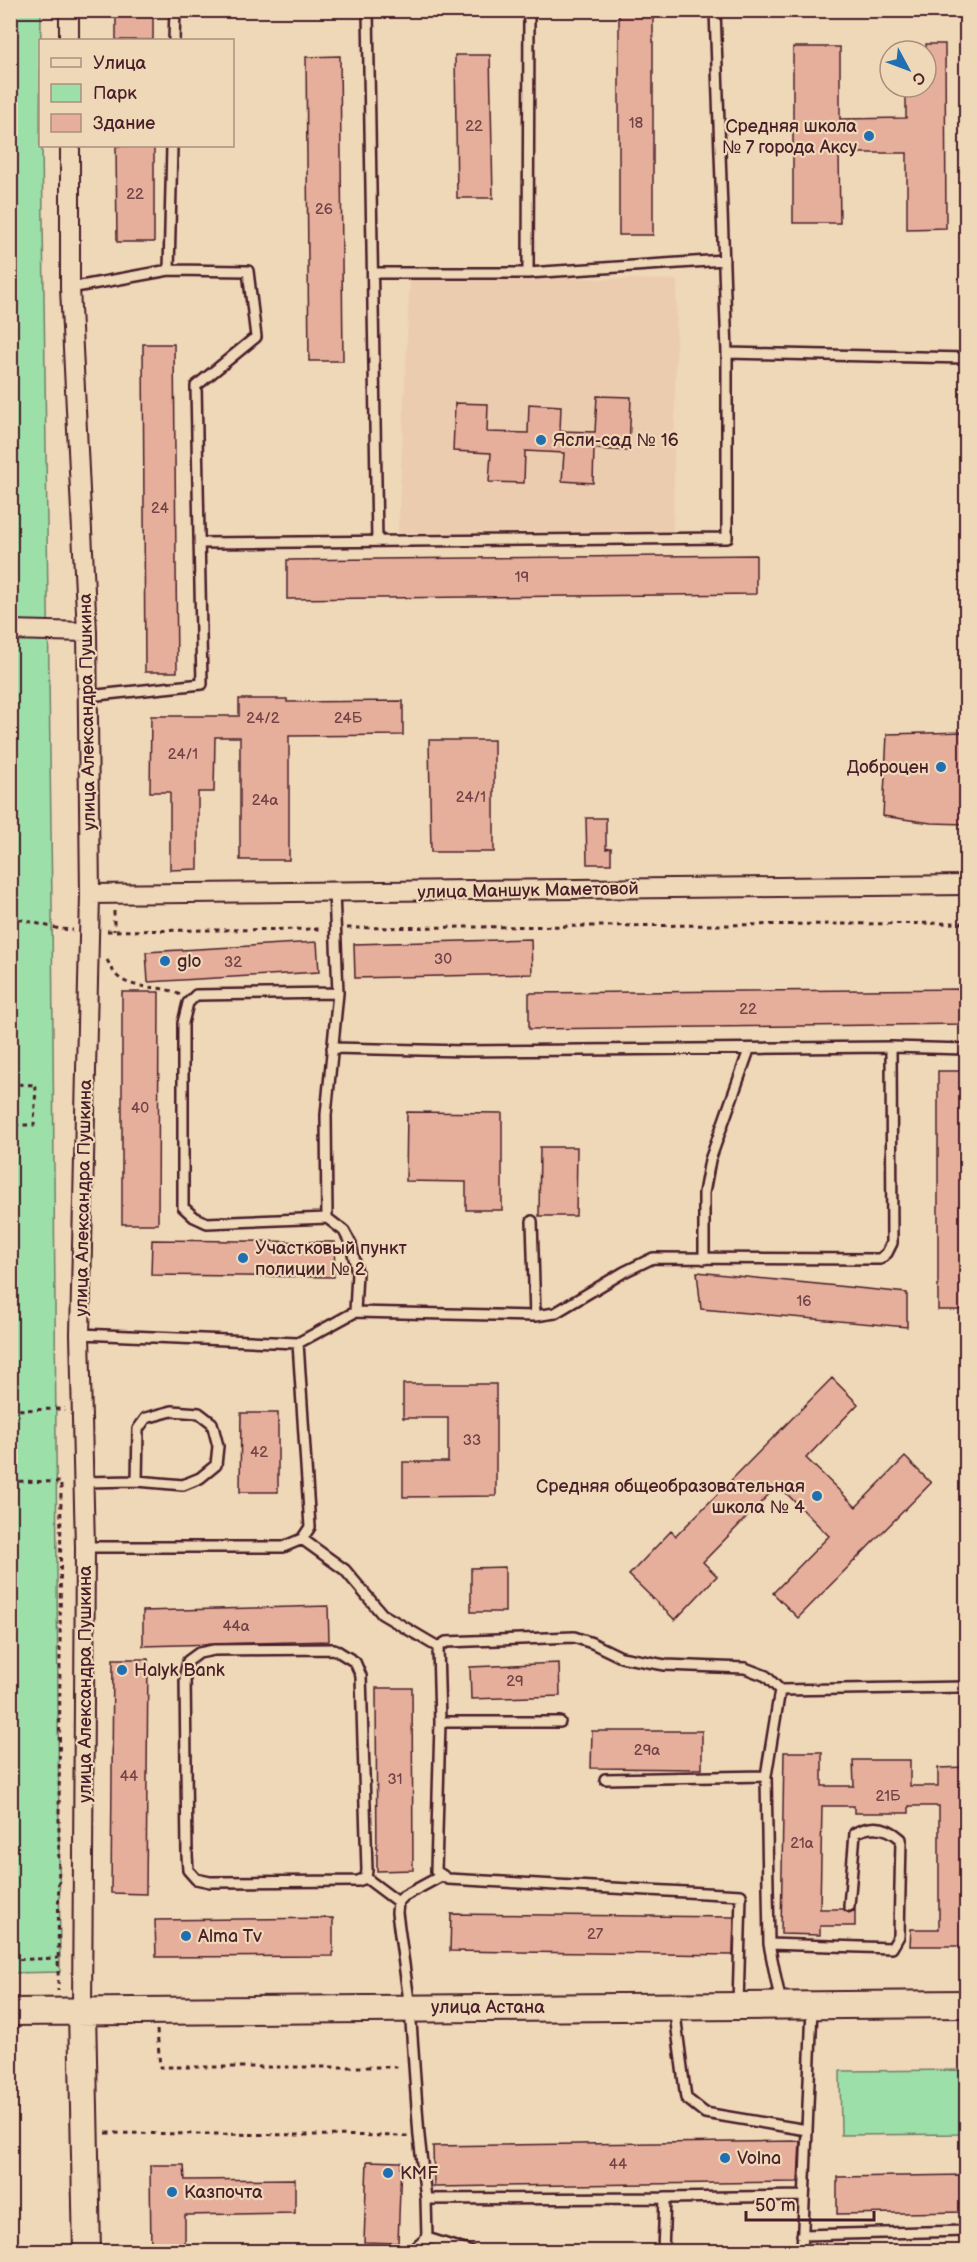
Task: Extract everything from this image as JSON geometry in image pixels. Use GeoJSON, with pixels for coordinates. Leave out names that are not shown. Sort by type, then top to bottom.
{"type":"FeatureCollection","features":[{"type":"Feature","properties":{"kind":"street"},"geometry":{"type":"LineString","coordinates":[[69,10],[69,39]]}},
{"type":"Feature","properties":{"kind":"street","name":"улица Александра Пушкина"},"geometry":{"type":"LineString","coordinates":[[70,147],[70,288],[87,632],[90,894],[80,1334],[86,1547],[70,2011],[85,2132],[87,2252]]}},
{"type":"Feature","properties":{"kind":"street"},"geometry":{"type":"LineString","coordinates":[[10,630],[87,632]]}},
{"type":"Feature","properties":{"kind":"street","name":"улица Маншук Маметовой"},"geometry":{"type":"LineString","coordinates":[[90,894],[966,885]]}},
{"type":"Feature","properties":{"kind":"street","name":"улица Астана"},"geometry":{"type":"LineString","coordinates":[[10,2013],[966,2004]]}},
{"type":"Feature","properties":{"kind":"lane"},"geometry":{"type":"LineString","coordinates":[[174,39],[175,10]]}},
{"type":"Feature","properties":{"kind":"lane"},"geometry":{"type":"LineString","coordinates":[[368,10],[377,541]]}},
{"type":"Feature","properties":{"kind":"lane"},"geometry":{"type":"LineString","coordinates":[[528,273],[529,10]]}},
{"type":"Feature","properties":{"kind":"lane"},"geometry":{"type":"LineString","coordinates":[[199,543],[727,538],[727,353],[715,10]]}},
{"type":"Feature","properties":{"kind":"lane"},"geometry":{"type":"LineString","coordinates":[[169,270],[172,147]]}},
{"type":"Feature","properties":{"kind":"lane"},"geometry":{"type":"LineString","coordinates":[[373,273],[528,273],[724,260]]}},
{"type":"Feature","properties":{"kind":"lane"},"geometry":{"type":"LineString","coordinates":[[70,288],[169,270],[248,271],[256,337],[196,386],[202,684],[88,696]]}},
{"type":"Feature","properties":{"kind":"lane"},"geometry":{"type":"LineString","coordinates":[[727,353],[966,358]]}},
{"type":"Feature","properties":{"kind":"lane"},"geometry":{"type":"LineString","coordinates":[[327,1218],[326,1114],[338,993],[334,892]]}},
{"type":"Feature","properties":{"kind":"lane"},"geometry":{"type":"LineString","coordinates":[[338,993],[196,994],[188,1003],[183,1023],[183,1207],[194,1217],[207,1223],[327,1218],[344,1231],[351,1244],[357,1272],[355,1312]]}},
{"type":"Feature","properties":{"kind":"lane"},"geometry":{"type":"LineString","coordinates":[[332,1048],[465,1051],[891,1047],[966,1049]]}},
{"type":"Feature","properties":{"kind":"lane"},"geometry":{"type":"LineString","coordinates":[[80,1334],[298,1343],[355,1312],[535,1316],[555,1313],[624,1272],[653,1258],[880,1259],[887,1253],[892,1243],[891,1047]]}},
{"type":"Feature","properties":{"kind":"lane"},"geometry":{"type":"LineString","coordinates":[[704,1258],[704,1193],[710,1160],[749,1050]]}},
{"type":"Feature","properties":{"kind":"lane"},"geometry":{"type":"LineString","coordinates":[[532,1221],[535,1316]]}},
{"type":"Feature","properties":{"kind":"lane"},"geometry":{"type":"LineString","coordinates":[[86,1547],[283,1547],[302,1539],[310,1527],[298,1343]]}},
{"type":"Feature","properties":{"kind":"lane"},"geometry":{"type":"LineString","coordinates":[[84,1482],[137,1481],[183,1485],[200,1478],[216,1465],[218,1446],[212,1423],[199,1413],[172,1411],[146,1418],[138,1429],[137,1481]]}},
{"type":"Feature","properties":{"kind":"lane"},"geometry":{"type":"LineString","coordinates":[[302,1539],[345,1570],[382,1614],[438,1647]]}},
{"type":"Feature","properties":{"kind":"lane"},"geometry":{"type":"LineString","coordinates":[[438,1647],[446,1642],[574,1637],[592,1642],[621,1657],[665,1665],[745,1668],[766,1676],[780,1690],[966,1687]]}},
{"type":"Feature","properties":{"kind":"lane"},"geometry":{"type":"LineString","coordinates":[[438,1647],[440,1722],[436,1871],[448,1879],[741,1895],[738,2006]]}},
{"type":"Feature","properties":{"kind":"lane"},"geometry":{"type":"LineString","coordinates":[[334,1649],[356,1662],[361,1676],[366,1878],[358,1881],[210,1882],[196,1879],[188,1870],[185,1675],[188,1661],[199,1653],[214,1650],[334,1649]]}},
{"type":"Feature","properties":{"kind":"lane"},"geometry":{"type":"LineString","coordinates":[[780,1690],[766,1776],[769,1944],[781,2005]]}},
{"type":"Feature","properties":{"kind":"lane"},"geometry":{"type":"LineString","coordinates":[[440,1722],[560,1722]]}},
{"type":"Feature","properties":{"kind":"lane"},"geometry":{"type":"LineString","coordinates":[[605,1779],[766,1776]]}},
{"type":"Feature","properties":{"kind":"lane"},"geometry":{"type":"LineString","coordinates":[[769,1944],[892,1948],[899,1936],[901,1839],[890,1829],[867,1827],[855,1833],[849,1906]]}},
{"type":"Feature","properties":{"kind":"lane"},"geometry":{"type":"LineString","coordinates":[[427,2238],[426,2199],[410,2008],[397,1913],[398,1902],[404,1896],[441,1876]]}},
{"type":"Feature","properties":{"kind":"lane"},"geometry":{"type":"LineString","coordinates":[[366,1878],[398,1902]]}},
{"type":"Feature","properties":{"kind":"lane"},"geometry":{"type":"LineString","coordinates":[[802,2252],[812,2005]]}},
{"type":"Feature","properties":{"kind":"lane"},"geometry":{"type":"LineString","coordinates":[[674,2006],[686,2098],[693,2105],[705,2113],[807,2130]]}},
{"type":"Feature","properties":{"kind":"lane"},"geometry":{"type":"LineString","coordinates":[[426,2199],[804,2196]]}},
{"type":"Feature","properties":{"kind":"lane"},"geometry":{"type":"LineString","coordinates":[[663,2252],[665,2198]]}},
{"type":"Feature","properties":{"kind":"lane"},"geometry":{"type":"LineString","coordinates":[[802,2235],[966,2231]]}},
{"type":"Feature","properties":{"kind":"lane"},"geometry":{"type":"LineString","coordinates":[[427,2238],[454,2249],[471,2252]]}},
{"type":"Feature","properties":{"kind":"lane"},"geometry":{"type":"LineString","coordinates":[[411,2252],[427,2238]]}},
{"type":"Feature","properties":{"kind":"path"},"geometry":{"type":"LineString","coordinates":[[10,917],[60,929],[89,932],[966,922]]}},
{"type":"Feature","properties":{"kind":"path"},"geometry":{"type":"LineString","coordinates":[[106,958],[116,976],[128,983],[167,989],[178,993],[188,1003]]}},
{"type":"Feature","properties":{"kind":"path"},"geometry":{"type":"LineString","coordinates":[[10,1084],[36,1085],[34,1125],[10,1125]]}},
{"type":"Feature","properties":{"kind":"path"},"geometry":{"type":"LineString","coordinates":[[10,1410],[82,1409]]}},
{"type":"Feature","properties":{"kind":"path"},"geometry":{"type":"LineString","coordinates":[[10,1480],[61,1482],[58,1958],[70,2011]]}},
{"type":"Feature","properties":{"kind":"path"},"geometry":{"type":"LineString","coordinates":[[10,1959],[58,1958]]}},
{"type":"Feature","properties":{"kind":"path"},"geometry":{"type":"LineString","coordinates":[[156,2011],[159,2067],[415,2067]]}},
{"type":"Feature","properties":{"kind":"path"},"geometry":{"type":"LineString","coordinates":[[85,2132],[419,2136]]}},
{"type":"Feature","properties":{"kind":"shaded area"},"geometry":{"type":"Polygon","coordinates":[[[410,275],[677,280],[673,532],[398,533],[410,275]]]}},
{"type":"Feature","properties":{"kind":"green space"},"geometry":{"type":"Polygon","coordinates":[[[10,11],[41,11],[39,147],[42,147],[52,906],[60,1972],[10,1973],[10,11]]]}},
{"type":"Feature","properties":{"kind":"green space"},"geometry":{"type":"Polygon","coordinates":[[[966,2070],[966,2134],[841,2135],[840,2071],[966,2070]]]}},
{"type":"Feature","properties":{"kind":"building"},"geometry":{"type":"Polygon","coordinates":[[[116,10],[153,10],[153,39],[116,39],[116,10]]]}},
{"type":"Feature","properties":{"kind":"building"},"geometry":{"type":"Polygon","coordinates":[[[619,10],[653,10],[653,235],[619,235],[619,10]]]}},
{"type":"Feature","properties":{"kind":"building","name":"Средняя школа № 7 города Аксу"},"geometry":{"type":"Polygon","coordinates":[[[938,44],[945,44],[946,228],[907,229],[907,153],[839,153],[840,223],[793,223],[793,47],[840,47],[840,119],[906,118],[906,99],[938,99],[938,44]]]}},
{"type":"Feature","properties":{"kind":"building"},"geometry":{"type":"Polygon","coordinates":[[[455,55],[490,55],[493,198],[457,198],[455,55]]]}},
{"type":"Feature","properties":{"kind":"building"},"geometry":{"type":"Polygon","coordinates":[[[340,56],[343,361],[309,361],[306,57],[340,56]]]}},
{"type":"Feature","properties":{"kind":"building"},"geometry":{"type":"Polygon","coordinates":[[[116,147],[154,147],[154,242],[117,242],[116,147]]]}},
{"type":"Feature","properties":{"kind":"building"},"geometry":{"type":"Polygon","coordinates":[[[143,344],[174,344],[177,672],[145,672],[143,344]]]}},
{"type":"Feature","properties":{"kind":"building","name":"Ясли-сад № 16"},"geometry":{"type":"Polygon","coordinates":[[[597,396],[631,397],[629,451],[594,449],[593,483],[562,481],[564,453],[525,451],[524,483],[489,482],[491,453],[453,451],[455,403],[488,404],[487,432],[528,433],[529,404],[561,406],[560,431],[595,432],[597,396]]]}},
{"type":"Feature","properties":{"kind":"building"},"geometry":{"type":"Polygon","coordinates":[[[756,555],[756,594],[287,599],[287,560],[756,555]]]}},
{"type":"Feature","properties":{"kind":"building"},"geometry":{"type":"Polygon","coordinates":[[[239,699],[287,699],[287,702],[403,701],[403,735],[289,736],[289,860],[240,860],[240,737],[215,737],[214,792],[198,792],[198,869],[170,870],[170,792],[150,792],[151,716],[239,716],[239,699]]]}},
{"type":"Feature","properties":{"kind":"building"},"geometry":{"type":"Polygon","coordinates":[[[966,732],[966,824],[931,823],[883,816],[887,734],[966,732]]]}},
{"type":"Feature","properties":{"kind":"building"},"geometry":{"type":"Polygon","coordinates":[[[429,740],[494,740],[494,852],[431,852],[429,740]]]}},
{"type":"Feature","properties":{"kind":"building"},"geometry":{"type":"Polygon","coordinates":[[[586,818],[606,818],[606,849],[611,848],[611,864],[587,864],[586,818]]]}},
{"type":"Feature","properties":{"kind":"building"},"geometry":{"type":"Polygon","coordinates":[[[531,939],[532,974],[355,978],[354,944],[531,939]]]}},
{"type":"Feature","properties":{"kind":"building"},"geometry":{"type":"Polygon","coordinates":[[[317,942],[319,972],[148,982],[146,952],[317,942]]]}},
{"type":"Feature","properties":{"kind":"building"},"geometry":{"type":"Polygon","coordinates":[[[966,989],[966,1024],[529,1029],[529,993],[966,989]]]}},
{"type":"Feature","properties":{"kind":"building"},"geometry":{"type":"Polygon","coordinates":[[[122,992],[159,992],[158,1224],[122,1224],[122,992]]]}},
{"type":"Feature","properties":{"kind":"building"},"geometry":{"type":"Polygon","coordinates":[[[938,1071],[966,1071],[966,1310],[938,1310],[938,1071]]]}},
{"type":"Feature","properties":{"kind":"building"},"geometry":{"type":"Polygon","coordinates":[[[407,1112],[502,1113],[502,1210],[466,1210],[466,1182],[406,1181],[407,1112]]]}},
{"type":"Feature","properties":{"kind":"building"},"geometry":{"type":"Polygon","coordinates":[[[540,1147],[577,1147],[576,1216],[539,1216],[540,1147]]]}},
{"type":"Feature","properties":{"kind":"building","name":"Участковый пункт полиции № 2"},"geometry":{"type":"Polygon","coordinates":[[[152,1240],[335,1242],[334,1277],[151,1275],[152,1240]]]}},
{"type":"Feature","properties":{"kind":"building"},"geometry":{"type":"Polygon","coordinates":[[[697,1272],[907,1293],[907,1327],[701,1309],[697,1272]]]}},
{"type":"Feature","properties":{"kind":"building","name":"Средняя общеобразовательная школа № 4"},"geometry":{"type":"Polygon","coordinates":[[[832,1378],[858,1404],[806,1458],[856,1507],[905,1457],[931,1483],[798,1618],[773,1593],[829,1536],[778,1485],[703,1562],[717,1576],[675,1620],[629,1575],[671,1531],[676,1536],[832,1378]]]}},
{"type":"Feature","properties":{"kind":"building"},"geometry":{"type":"Polygon","coordinates":[[[403,1384],[496,1384],[496,1496],[403,1497],[403,1462],[448,1462],[448,1418],[403,1418],[403,1384]]]}},
{"type":"Feature","properties":{"kind":"building"},"geometry":{"type":"Polygon","coordinates":[[[241,1413],[278,1413],[278,1492],[240,1492],[241,1413]]]}},
{"type":"Feature","properties":{"kind":"building"},"geometry":{"type":"Polygon","coordinates":[[[505,1567],[505,1612],[471,1612],[471,1568],[505,1567]]]}},
{"type":"Feature","properties":{"kind":"building"},"geometry":{"type":"Polygon","coordinates":[[[328,1606],[329,1641],[143,1646],[143,1611],[328,1606]]]}},
{"type":"Feature","properties":{"kind":"building"},"geometry":{"type":"Polygon","coordinates":[[[113,1659],[148,1659],[146,1894],[111,1893],[113,1659]]]}},
{"type":"Feature","properties":{"kind":"building"},"geometry":{"type":"Polygon","coordinates":[[[559,1663],[560,1696],[471,1699],[470,1667],[559,1663]]]}},
{"type":"Feature","properties":{"kind":"building"},"geometry":{"type":"Polygon","coordinates":[[[376,1688],[412,1688],[413,1870],[377,1871],[376,1688]]]}},
{"type":"Feature","properties":{"kind":"building"},"geometry":{"type":"Polygon","coordinates":[[[592,1731],[702,1731],[702,1769],[591,1768],[592,1731]]]}},
{"type":"Feature","properties":{"kind":"building"},"geometry":{"type":"Polygon","coordinates":[[[784,1752],[822,1752],[822,1786],[854,1786],[853,1760],[910,1760],[910,1786],[938,1786],[938,1768],[966,1767],[966,1946],[910,1946],[911,1929],[939,1929],[939,1806],[909,1806],[909,1813],[854,1813],[854,1806],[822,1806],[820,1909],[843,1909],[849,1913],[855,1910],[855,1926],[820,1926],[820,1935],[781,1934],[784,1752]]]}},
{"type":"Feature","properties":{"kind":"building"},"geometry":{"type":"Polygon","coordinates":[[[451,1914],[734,1917],[733,1955],[450,1951],[451,1914]]]}},
{"type":"Feature","properties":{"kind":"building"},"geometry":{"type":"Polygon","coordinates":[[[333,1918],[333,1956],[156,1957],[155,1920],[333,1918]]]}},
{"type":"Feature","properties":{"kind":"building"},"geometry":{"type":"Polygon","coordinates":[[[800,2141],[798,2182],[434,2187],[433,2146],[800,2141]]]}},
{"type":"Feature","properties":{"kind":"building"},"geometry":{"type":"Polygon","coordinates":[[[367,2161],[401,2162],[398,2243],[364,2242],[367,2161]]]}},
{"type":"Feature","properties":{"kind":"building"},"geometry":{"type":"Polygon","coordinates":[[[150,2165],[184,2165],[185,2180],[295,2179],[295,2213],[185,2215],[185,2252],[151,2252],[150,2165]]]}},
{"type":"Feature","properties":{"kind":"building"},"geometry":{"type":"Polygon","coordinates":[[[966,2175],[966,2212],[837,2214],[837,2177],[966,2175]]]}},
{"type":"Feature","properties":{"kind":"place","name":"Средняя школа № 7 города Аксу"},"geometry":{"type":"Point","coordinates":[869,136]}},
{"type":"Feature","properties":{"kind":"place","name":"Ясли-сад № 16"},"geometry":{"type":"Point","coordinates":[541,440]}},
{"type":"Feature","properties":{"kind":"place","name":"Доброцен"},"geometry":{"type":"Point","coordinates":[941,767]}},
{"type":"Feature","properties":{"kind":"place","name":"glo"},"geometry":{"type":"Point","coordinates":[165,961]}},
{"type":"Feature","properties":{"kind":"place","name":"Участковый пункт полиции № 2"},"geometry":{"type":"Point","coordinates":[243,1258]}},
{"type":"Feature","properties":{"kind":"place","name":"Средняя общеобразовательная школа № 4"},"geometry":{"type":"Point","coordinates":[817,1496]}},
{"type":"Feature","properties":{"kind":"place","name":"Halyk Bank"},"geometry":{"type":"Point","coordinates":[122,1670]}},
{"type":"Feature","properties":{"kind":"place","name":"Alma Tv"},"geometry":{"type":"Point","coordinates":[186,1936]}},
{"type":"Feature","properties":{"kind":"place","name":"Volna"},"geometry":{"type":"Point","coordinates":[725,2158]}},
{"type":"Feature","properties":{"kind":"place","name":"KMF"},"geometry":{"type":"Point","coordinates":[388,2173]}},
{"type":"Feature","properties":{"kind":"place","name":"Казпочта"},"geometry":{"type":"Point","coordinates":[172,2192]}}]}
